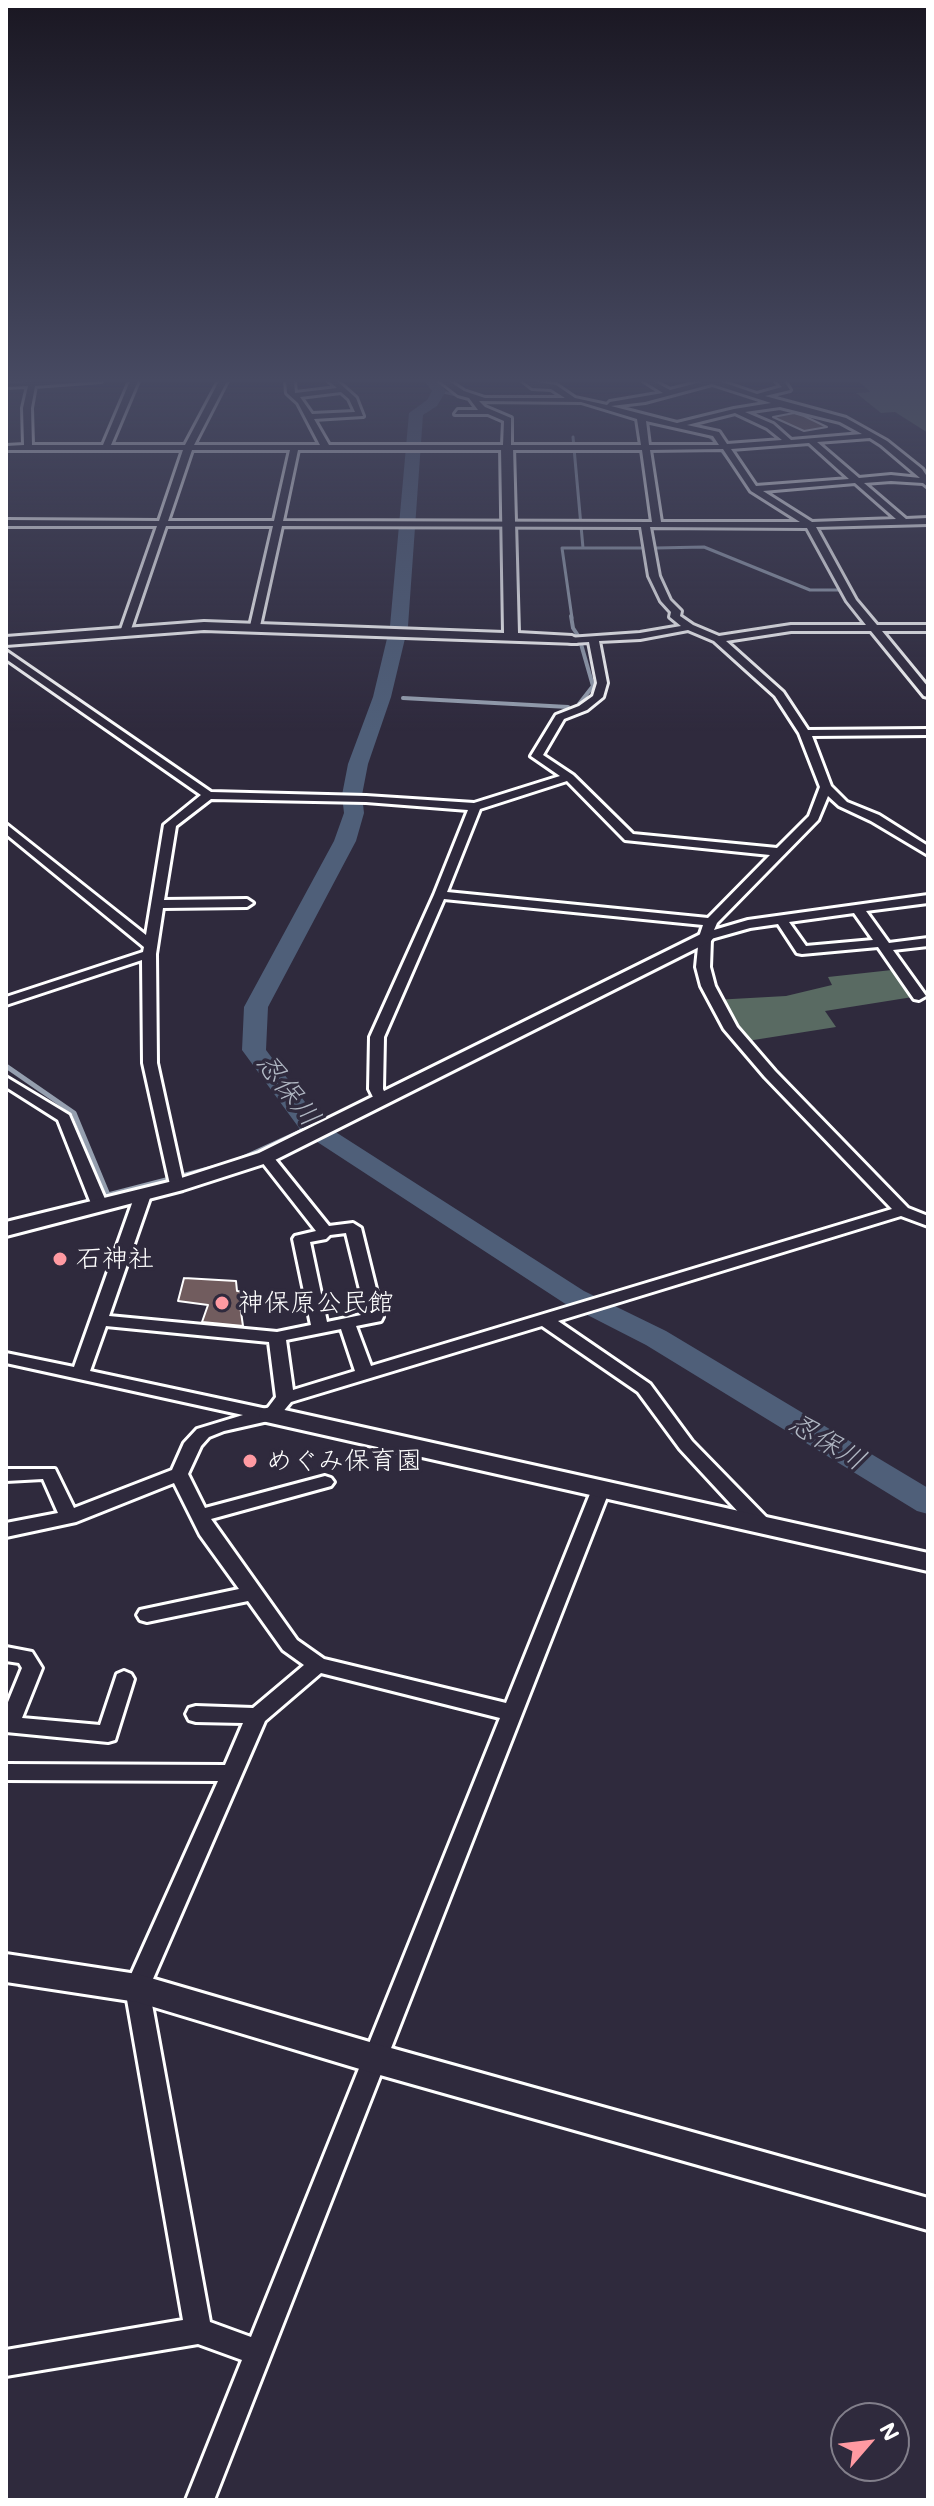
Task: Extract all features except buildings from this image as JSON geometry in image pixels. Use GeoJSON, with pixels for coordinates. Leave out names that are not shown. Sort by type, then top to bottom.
{"type":"FeatureCollection","features":[{"type":"Feature","properties":{"kind":"street"},"geometry":{"type":"LineString","coordinates":[[125,632],[171,498]]}},
{"type":"Feature","properties":{"kind":"street"},"geometry":{"type":"LineString","coordinates":[[255,626],[285,498]]}},
{"type":"Feature","properties":{"kind":"street"},"geometry":{"type":"LineString","coordinates":[[508,498],[511,637]]}},
{"type":"Feature","properties":{"kind":"street"},"geometry":{"type":"LineString","coordinates":[[652,498],[657,525]]}},
{"type":"Feature","properties":{"kind":"street"},"geometry":{"type":"LineString","coordinates":[[768,498],[810,525],[852,601],[928,694]]}},
{"type":"Feature","properties":{"kind":"street"},"geometry":{"type":"LineString","coordinates":[[875,498],[903,521]]}},
{"type":"Feature","properties":{"kind":"street"},"geometry":{"type":"LineString","coordinates":[[6,523],[810,525],[928,521]]}},
{"type":"Feature","properties":{"kind":"street"},"geometry":{"type":"LineString","coordinates":[[645,525],[654,576],[666,601],[676,611],[675,617],[689,627],[718,639],[779,694],[805,733],[826,787],[843,804],[875,818],[928,851]]}},
{"type":"Feature","properties":{"kind":"street"},"geometry":{"type":"LineString","coordinates":[[6,641],[255,626],[594,640],[689,627]]}},
{"type":"Feature","properties":{"kind":"street"},"geometry":{"type":"LineString","coordinates":[[718,639],[791,628],[928,628]]}},
{"type":"Feature","properties":{"kind":"street"},"geometry":{"type":"LineString","coordinates":[[594,640],[602,683],[598,697],[583,708],[560,717],[537,756],[569,777],[629,837],[782,852]]}},
{"type":"Feature","properties":{"kind":"street"},"geometry":{"type":"LineString","coordinates":[[6,654],[208,795],[366,799],[475,807],[569,777]]}},
{"type":"Feature","properties":{"kind":"street"},"geometry":{"type":"LineString","coordinates":[[805,733],[928,732]]}},
{"type":"Feature","properties":{"kind":"street"},"geometry":{"type":"LineString","coordinates":[[6,1229],[176,1186],[266,1157],[708,929],[814,817],[826,787]]}},
{"type":"Feature","properties":{"kind":"street"},"geometry":{"type":"LineString","coordinates":[[176,1186],[150,1063],[150,950],[170,825],[208,795]]}},
{"type":"Feature","properties":{"kind":"street"},"geometry":{"type":"LineString","coordinates":[[381,1100],[376,1089],[377,1037],[475,807]]}},
{"type":"Feature","properties":{"kind":"street"},"geometry":{"type":"LineString","coordinates":[[6,828],[150,950]]}},
{"type":"Feature","properties":{"kind":"street"},"geometry":{"type":"LineString","coordinates":[[440,895],[708,929],[928,899]]}},
{"type":"Feature","properties":{"kind":"street"},"geometry":{"type":"LineString","coordinates":[[157,904],[247,903]]}},
{"type":"Feature","properties":{"kind":"street"},"geometry":{"type":"LineString","coordinates":[[858,909],[919,996]]}},
{"type":"Feature","properties":{"kind":"street"},"geometry":{"type":"LineString","coordinates":[[781,919],[802,950],[928,942]]}},
{"type":"Feature","properties":{"kind":"street"},"geometry":{"type":"LineString","coordinates":[[708,929],[703,967],[708,986],[731,1029],[902,1211],[928,1221]]}},
{"type":"Feature","properties":{"kind":"street"},"geometry":{"type":"LineString","coordinates":[[6,1001],[150,950]]}},
{"type":"Feature","properties":{"kind":"street"},"geometry":{"type":"LineString","coordinates":[[6,1081],[64,1118],[100,1206]]}},
{"type":"Feature","properties":{"kind":"street"},"geometry":{"type":"LineString","coordinates":[[266,1157],[325,1231]]}},
{"type":"Feature","properties":{"kind":"street"},"geometry":{"type":"LineString","coordinates":[[80,1375],[143,1195]]}},
{"type":"Feature","properties":{"kind":"street"},"geometry":{"type":"LineString","coordinates":[[6,1530],[69,1517],[179,1474],[193,1443],[203,1433],[365,1374],[902,1211]]}},
{"type":"Feature","properties":{"kind":"street"},"geometry":{"type":"LineString","coordinates":[[100,1320],[277,1337],[320,1329],[375,1317],[353,1228],[325,1231],[320,1236],[301,1239],[320,1329]]}},
{"type":"Feature","properties":{"kind":"street"},"geometry":{"type":"LineString","coordinates":[[544,1319],[644,1388],[686,1445],[761,1524]]}},
{"type":"Feature","properties":{"kind":"street"},"geometry":{"type":"LineString","coordinates":[[347,1323],[365,1374]]}},
{"type":"Feature","properties":{"kind":"street"},"geometry":{"type":"LineString","coordinates":[[277,1337],[278,1407]]}},
{"type":"Feature","properties":{"kind":"street"},"geometry":{"type":"LineString","coordinates":[[6,1358],[80,1375],[278,1407],[601,1489],[928,1562]]}},
{"type":"Feature","properties":{"kind":"street"},"geometry":{"type":"LineString","coordinates":[[6,1475],[49,1473],[69,1517]]}},
{"type":"Feature","properties":{"kind":"street"},"geometry":{"type":"LineString","coordinates":[[179,1474],[200,1516],[250,1594],[290,1645],[318,1665],[513,1713]]}},
{"type":"Feature","properties":{"kind":"street"},"geometry":{"type":"LineString","coordinates":[[200,1516],[325,1482]]}},
{"type":"Feature","properties":{"kind":"street"},"geometry":{"type":"LineString","coordinates":[[200,2500],[256,2352],[601,1489]]}},
{"type":"Feature","properties":{"kind":"street"},"geometry":{"type":"LineString","coordinates":[[147,1615],[250,1594]]}},
{"type":"Feature","properties":{"kind":"street"},"geometry":{"type":"LineString","coordinates":[[6,1654],[25,1657],[32,1668],[9,1725],[108,1734],[124,1679]]}},
{"type":"Feature","properties":{"kind":"street"},"geometry":{"type":"LineString","coordinates":[[198,2331],[137,1988],[257,1716],[318,1665]]}},
{"type":"Feature","properties":{"kind":"street"},"geometry":{"type":"LineString","coordinates":[[196,1714],[257,1716]]}},
{"type":"Feature","properties":{"kind":"street"},"geometry":{"type":"LineString","coordinates":[[6,1772],[230,1773]]}},
{"type":"Feature","properties":{"kind":"street"},"geometry":{"type":"LineString","coordinates":[[6,1968],[137,1988],[373,2058],[928,2214]]}},
{"type":"Feature","properties":{"kind":"street"},"geometry":{"type":"LineString","coordinates":[[6,2363],[198,2331],[256,2352]]}},
{"type":"Feature","properties":{"kind":"green space"},"geometry":{"type":"Polygon","coordinates":[[[901,969],[919,996],[825,1011],[836,1027],[741,1042],[714,1000],[786,996],[832,985],[828,977],[901,969]]]}},
{"type":"Feature","properties":{"kind":"waterway","name":"忍保川"},"geometry":{"type":"LineString","coordinates":[[409,498],[399,626],[382,697],[358,764],[352,795],[354,813],[345,841],[256,1007],[254,1050],[311,1127],[574,1297],[656,1338],[928,1503]]}},
{"type":"Feature","properties":{"kind":"waterway"},"geometry":{"type":"LineString","coordinates":[[578,498],[583,548]]}},
{"type":"Feature","properties":{"kind":"waterway"},"geometry":{"type":"LineString","coordinates":[[656,548],[704,547],[810,590],[841,590],[807,529],[773,505]]}},
{"type":"Feature","properties":{"kind":"waterway"},"geometry":{"type":"LineString","coordinates":[[572,618],[562,548],[583,548]]}},
{"type":"Feature","properties":{"kind":"waterway"},"geometry":{"type":"LineString","coordinates":[[583,548],[641,548]]}},
{"type":"Feature","properties":{"kind":"waterway"},"geometry":{"type":"LineString","coordinates":[[571,616],[573,628],[579,637]]}},
{"type":"Feature","properties":{"kind":"waterway"},"geometry":{"type":"LineString","coordinates":[[579,704],[593,686],[581,644]]}},
{"type":"Feature","properties":{"kind":"waterway","name":"忍保川"},"geometry":{"type":"LineString","coordinates":[[382,697],[387,697]]}},
{"type":"Feature","properties":{"kind":"waterway"},"geometry":{"type":"LineString","coordinates":[[403,698],[568,707]]}},
{"type":"Feature","properties":{"kind":"waterway"},"geometry":{"type":"LineString","coordinates":[[6,1066],[74,1113],[108,1195],[224,1165]]}},
{"type":"Feature","properties":{"kind":"waterway"},"geometry":{"type":"LineString","coordinates":[[241,1159],[311,1127]]}},
{"type":"Feature","properties":{"kind":"place","name":"石神社"},"geometry":{"type":"Point","coordinates":[60,1259]}},
{"type":"Feature","properties":{"kind":"place","name":"神保原公民館"},"geometry":{"type":"Point","coordinates":[222,1303]}},
{"type":"Feature","properties":{"kind":"place","name":"めぐみ保育園"},"geometry":{"type":"Point","coordinates":[250,1461]}}]}
